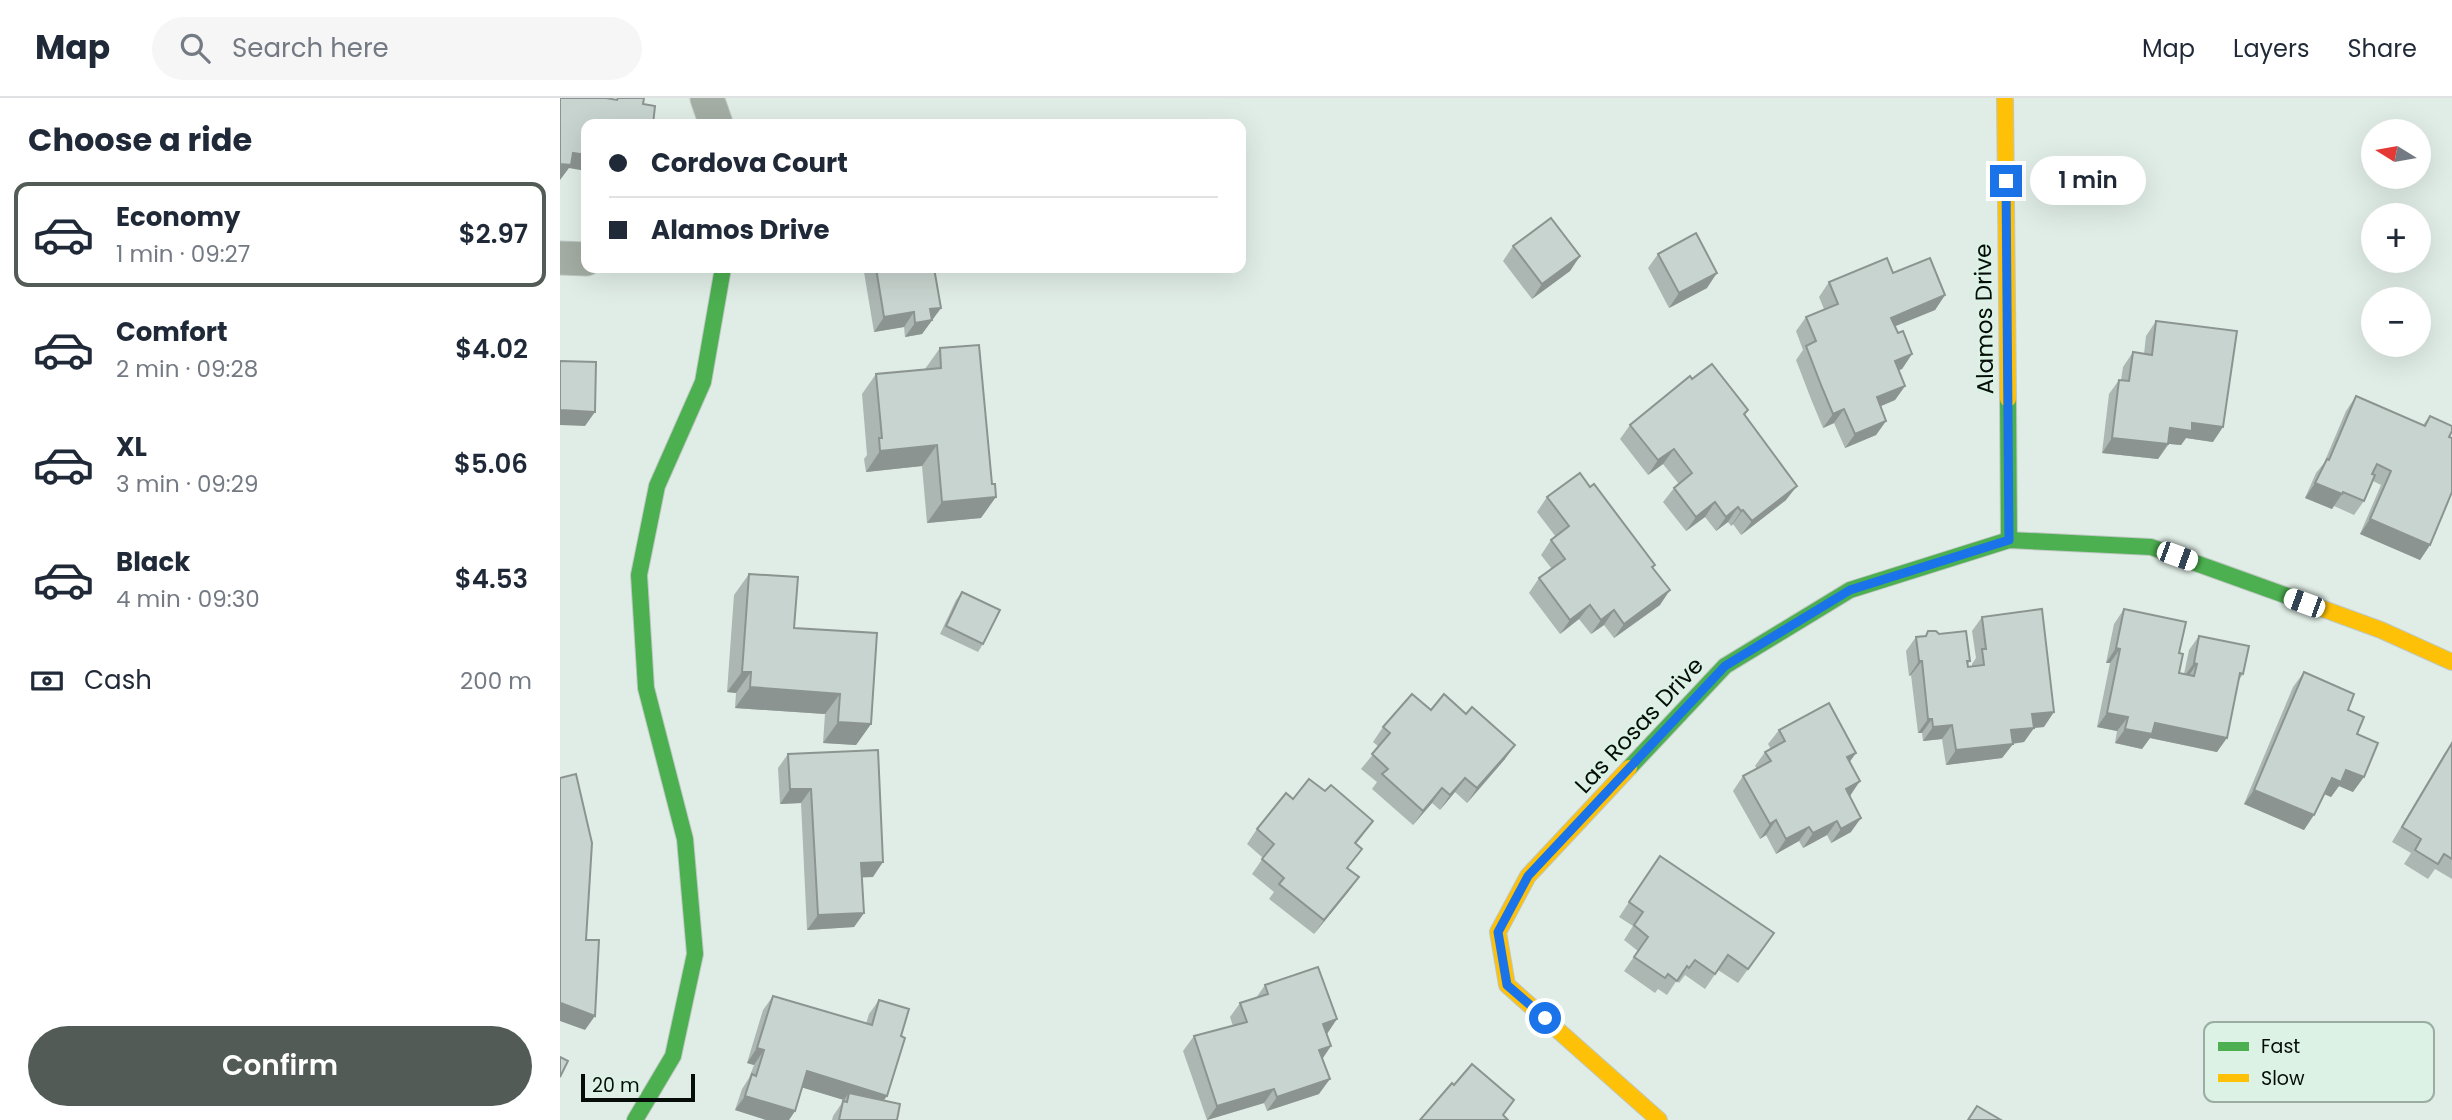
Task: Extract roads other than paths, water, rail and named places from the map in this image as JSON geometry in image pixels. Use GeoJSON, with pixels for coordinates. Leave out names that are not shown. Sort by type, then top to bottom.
{"type":"FeatureCollection","features":[{"type":"Feature","properties":{"kind":"street"},"geometry":{"type":"LineString","coordinates":[[707,98],[714,119]]}},
{"type":"Feature","properties":{"kind":"street","name":"Alamos Drive"},"geometry":{"type":"LineString","coordinates":[[2005,98],[2009,540]]}},
{"type":"Feature","properties":{"kind":"street"},"geometry":{"type":"LineString","coordinates":[[560,258],[581,259]]}},
{"type":"Feature","properties":{"kind":"street"},"geometry":{"type":"LineString","coordinates":[[635,1120],[673,1056],[695,954],[685,839],[646,688],[639,575],[657,486],[702,383],[722,273]]}},
{"type":"Feature","properties":{"kind":"street","name":"Las Rosas Drive"},"geometry":{"type":"LineString","coordinates":[[1659,1120],[1507,985],[1498,932],[1528,876],[1725,666],[1850,590],[2009,540],[2151,547],[2381,630],[2452,662]]}}]}
